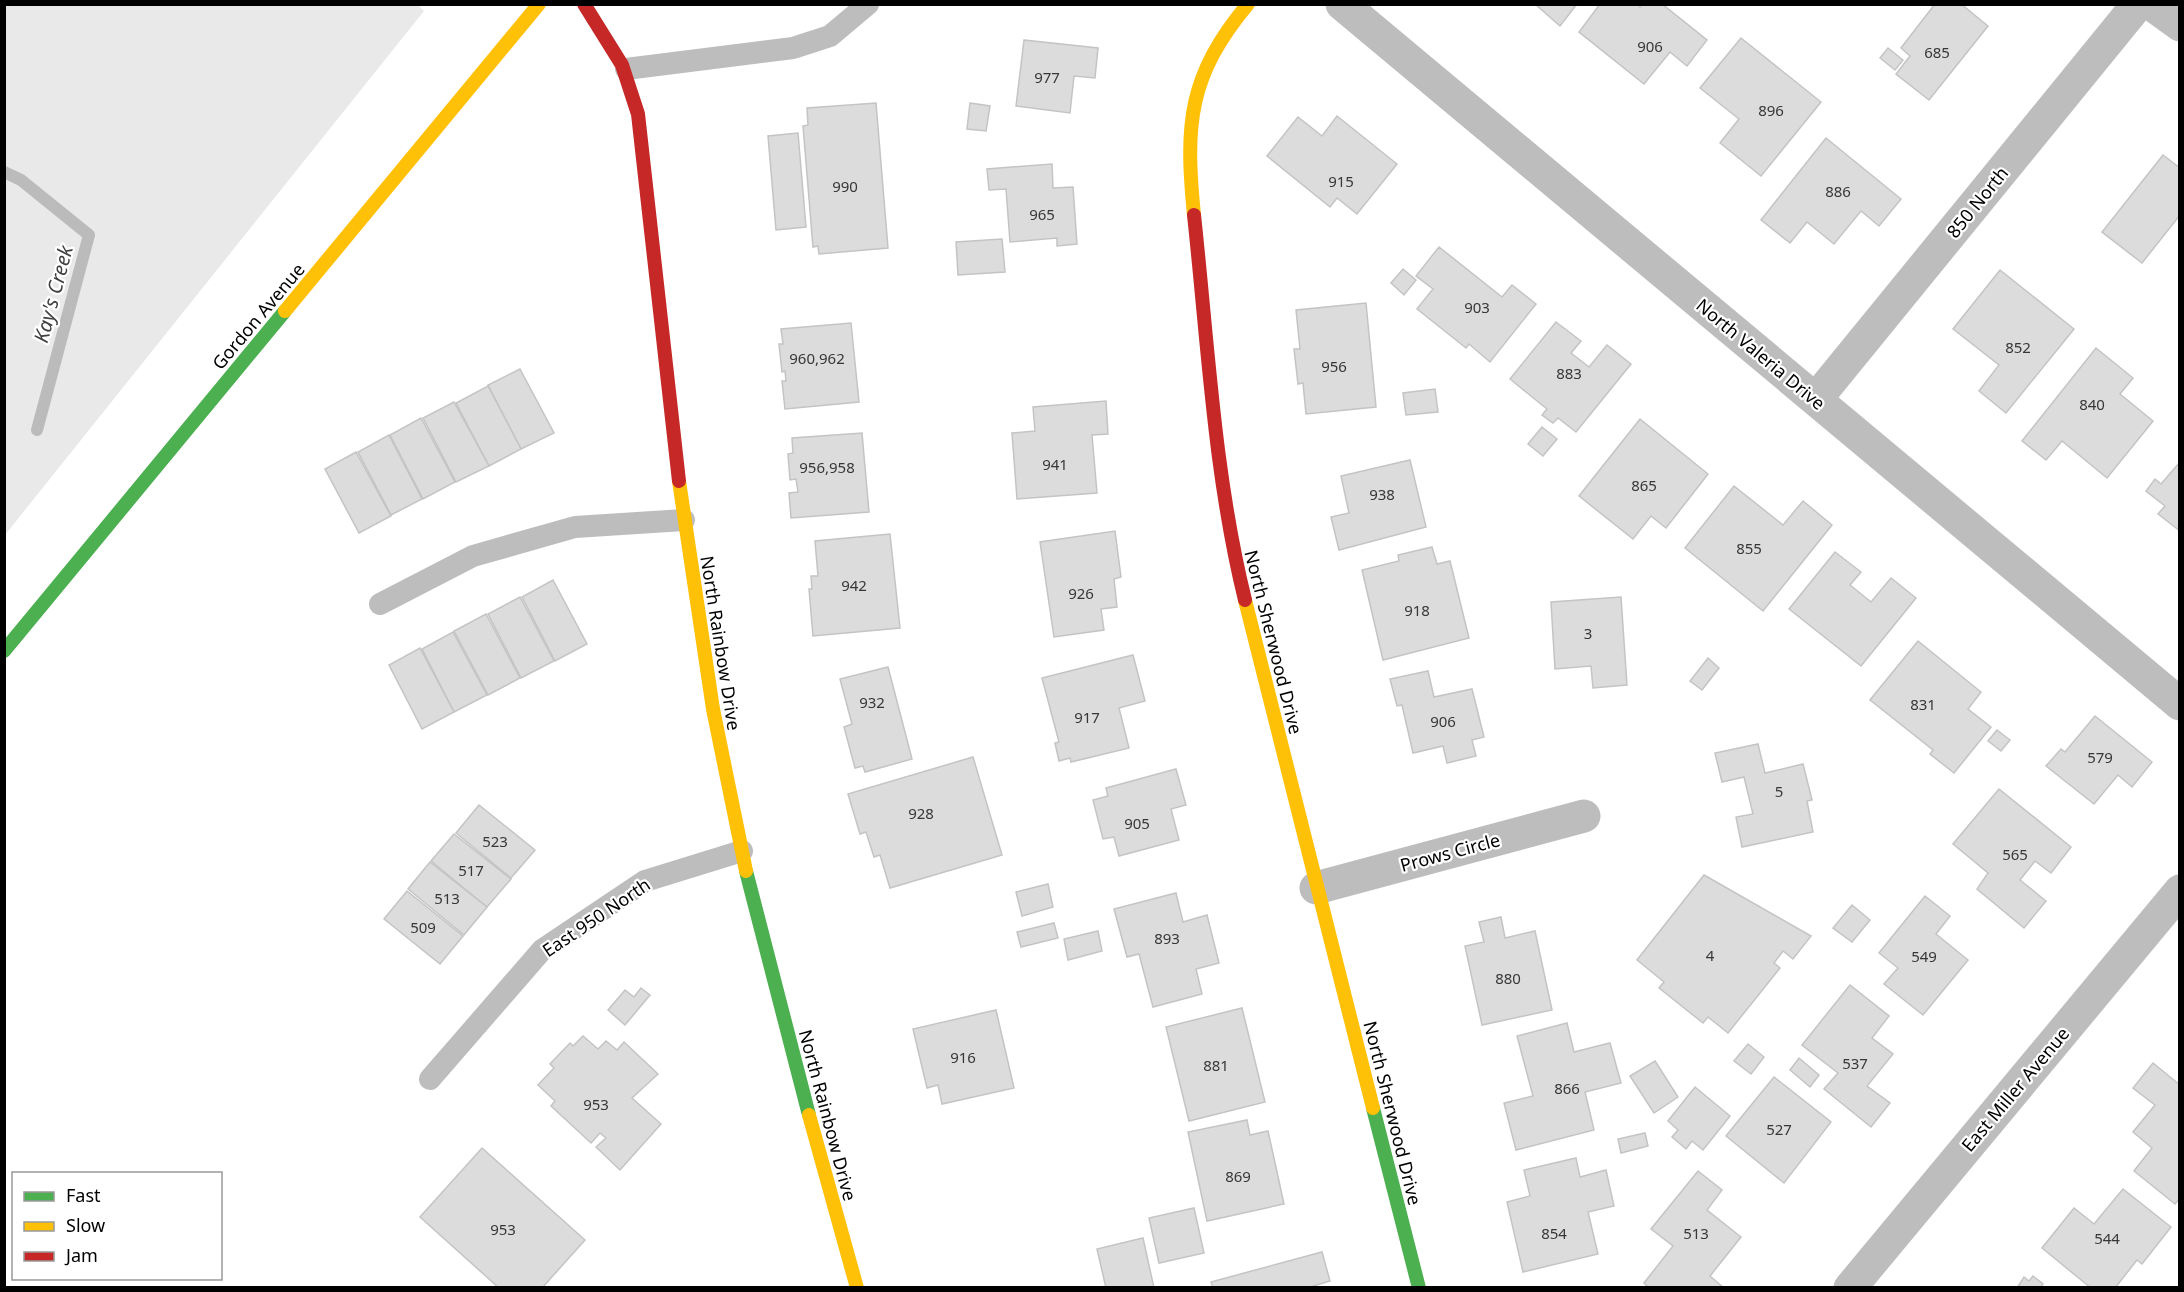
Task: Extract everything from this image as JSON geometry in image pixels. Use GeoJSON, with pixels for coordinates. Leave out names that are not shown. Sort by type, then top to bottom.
{"type":"FeatureCollection","features":[{"type":"Feature","properties":{"kind":"street","name":"Gordon Avenue"},"geometry":{"type":"LineString","coordinates":[[4,651],[539,4]]}},
{"type":"Feature","properties":{"kind":"street","name":"North Rainbow Drive"},"geometry":{"type":"LineString","coordinates":[[584,4],[626,69],[634,90],[640,124],[695,607],[718,740],[742,850],[793,1057],[857,1287]]}},
{"type":"Feature","properties":{"kind":"street","name":"North Sherwood Drive"},"geometry":{"type":"LineString","coordinates":[[1248,4],[1219,42],[1197,89],[1190,131],[1206,356],[1231,541],[1316,888],[1419,1287]]}},
{"type":"Feature","properties":{"kind":"street","name":"North Valeria Drive"},"geometry":{"type":"LineString","coordinates":[[1342,4],[2180,704]]}},
{"type":"Feature","properties":{"kind":"street","name":"850 North"},"geometry":{"type":"LineString","coordinates":[[1816,399],[2138,4]]}},
{"type":"Feature","properties":{"kind":"street"},"geometry":{"type":"LineString","coordinates":[[2151,4],[2180,25]]}},
{"type":"Feature","properties":{"kind":"street","name":"Prows Circle"},"geometry":{"type":"LineString","coordinates":[[1316,888],[1584,816]]}},
{"type":"Feature","properties":{"kind":"street","name":"East Miller Avenue"},"geometry":{"type":"LineString","coordinates":[[1850,1287],[2180,891]]}},
{"type":"Feature","properties":{"kind":"lane"},"geometry":{"type":"LineString","coordinates":[[626,69],[793,48],[830,36],[868,4]]}},
{"type":"Feature","properties":{"kind":"lane"},"geometry":{"type":"LineString","coordinates":[[380,604],[473,556],[552,533],[575,527],[684,520]]}},
{"type":"Feature","properties":{"kind":"lane","name":"East 950 North"},"geometry":{"type":"LineString","coordinates":[[430,1079],[542,950],[645,880],[742,850]]}},
{"type":"Feature","properties":{"kind":"shaded area"},"geometry":{"type":"Polygon","coordinates":[[[5,4],[417,4],[424,11],[5,535],[5,4]]]}},
{"type":"Feature","properties":{"kind":"building"},"geometry":{"type":"Polygon","coordinates":[[[1535,4],[1577,4],[1560,26],[1535,4]]]}},
{"type":"Feature","properties":{"kind":"building"},"geometry":{"type":"Polygon","coordinates":[[[1600,4],[1637,4],[1640,7],[1642,4],[1662,4],[1707,40],[1687,66],[1670,52],[1644,84],[1579,32],[1600,4]]]}},
{"type":"Feature","properties":{"kind":"building"},"geometry":{"type":"Polygon","coordinates":[[[1935,4],[1961,4],[1988,26],[1929,100],[1896,74],[1910,56],[1901,48],[1935,4]]]}},
{"type":"Feature","properties":{"kind":"building"},"geometry":{"type":"Polygon","coordinates":[[[1741,38],[1821,102],[1761,176],[1720,143],[1739,119],[1700,88],[1741,38]]]}},
{"type":"Feature","properties":{"kind":"building"},"geometry":{"type":"Polygon","coordinates":[[[1024,40],[1098,48],[1095,78],[1074,76],[1070,113],[1016,106],[1024,40]]]}},
{"type":"Feature","properties":{"kind":"building"},"geometry":{"type":"Polygon","coordinates":[[[1888,48],[1903,60],[1895,70],[1880,58],[1888,48]]]}},
{"type":"Feature","properties":{"kind":"building"},"geometry":{"type":"Polygon","coordinates":[[[876,103],[888,248],[819,254],[818,246],[813,247],[803,126],[808,125],[807,108],[876,103]]]}},
{"type":"Feature","properties":{"kind":"building"},"geometry":{"type":"Polygon","coordinates":[[[970,103],[990,106],[986,131],[967,129],[970,103]]]}},
{"type":"Feature","properties":{"kind":"building"},"geometry":{"type":"Polygon","coordinates":[[[1337,116],[1397,164],[1357,214],[1337,198],[1330,207],[1267,156],[1298,117],[1322,136],[1337,116]]]}},
{"type":"Feature","properties":{"kind":"building"},"geometry":{"type":"Polygon","coordinates":[[[798,133],[806,227],[776,230],[768,136],[798,133]]]}},
{"type":"Feature","properties":{"kind":"building"},"geometry":{"type":"Polygon","coordinates":[[[1826,138],[1901,199],[1879,226],[1861,211],[1834,244],[1807,222],[1790,243],[1761,220],[1826,138]]]}},
{"type":"Feature","properties":{"kind":"building"},"geometry":{"type":"Polygon","coordinates":[[[2163,155],[2180,168],[2180,215],[2142,263],[2102,232],[2163,155]]]}},
{"type":"Feature","properties":{"kind":"building"},"geometry":{"type":"Polygon","coordinates":[[[1052,164],[1053,188],[1073,187],[1077,244],[1057,246],[1057,238],[1010,242],[1006,189],[989,190],[987,169],[1052,164]]]}},
{"type":"Feature","properties":{"kind":"building"},"geometry":{"type":"Polygon","coordinates":[[[1002,239],[1005,272],[958,275],[956,242],[1002,239]]]}},
{"type":"Feature","properties":{"kind":"building"},"geometry":{"type":"Polygon","coordinates":[[[1439,247],[1502,297],[1512,285],[1536,304],[1490,362],[1469,344],[1466,348],[1417,309],[1433,289],[1416,276],[1439,247]]]}},
{"type":"Feature","properties":{"kind":"building"},"geometry":{"type":"Polygon","coordinates":[[[1403,269],[1416,280],[1404,295],[1391,283],[1403,269]]]}},
{"type":"Feature","properties":{"kind":"building"},"geometry":{"type":"Polygon","coordinates":[[[2000,270],[2074,329],[2006,413],[1979,391],[1999,365],[1953,329],[2000,270]]]}},
{"type":"Feature","properties":{"kind":"building"},"geometry":{"type":"Polygon","coordinates":[[[1366,303],[1376,407],[1306,414],[1303,383],[1298,384],[1294,349],[1300,349],[1296,310],[1366,303]]]}},
{"type":"Feature","properties":{"kind":"building"},"geometry":{"type":"Polygon","coordinates":[[[1556,322],[1581,341],[1571,353],[1589,367],[1607,345],[1631,364],[1576,432],[1558,418],[1553,423],[1542,415],[1547,409],[1510,379],[1556,322]]]}},
{"type":"Feature","properties":{"kind":"building"},"geometry":{"type":"Polygon","coordinates":[[[851,323],[859,402],[785,409],[782,381],[786,381],[785,371],[782,372],[779,344],[783,344],[781,329],[851,323]]]}},
{"type":"Feature","properties":{"kind":"building"},"geometry":{"type":"Polygon","coordinates":[[[2096,348],[2133,378],[2120,394],[2153,421],[2107,478],[2062,441],[2046,460],[2022,441],[2096,348]]]}},
{"type":"Feature","properties":{"kind":"building"},"geometry":{"type":"Polygon","coordinates":[[[520,369],[554,433],[521,449],[488,385],[520,369]]]}},
{"type":"Feature","properties":{"kind":"building"},"geometry":{"type":"Polygon","coordinates":[[[488,386],[521,449],[489,466],[456,403],[488,386]]]}},
{"type":"Feature","properties":{"kind":"building"},"geometry":{"type":"Polygon","coordinates":[[[1435,389],[1438,412],[1406,415],[1403,393],[1435,389]]]}},
{"type":"Feature","properties":{"kind":"building"},"geometry":{"type":"Polygon","coordinates":[[[1106,401],[1108,434],[1092,435],[1097,493],[1017,499],[1012,433],[1035,431],[1033,407],[1106,401]]]}},
{"type":"Feature","properties":{"kind":"building"},"geometry":{"type":"Polygon","coordinates":[[[454,402],[489,466],[456,482],[423,418],[454,402]]]}},
{"type":"Feature","properties":{"kind":"building"},"geometry":{"type":"Polygon","coordinates":[[[421,418],[455,482],[423,499],[390,435],[421,418]]]}},
{"type":"Feature","properties":{"kind":"building"},"geometry":{"type":"Polygon","coordinates":[[[1640,419],[1708,474],[1666,528],[1651,516],[1633,539],[1579,496],[1640,419]]]}},
{"type":"Feature","properties":{"kind":"building"},"geometry":{"type":"Polygon","coordinates":[[[1542,427],[1557,439],[1543,456],[1528,444],[1542,427]]]}},
{"type":"Feature","properties":{"kind":"building"},"geometry":{"type":"Polygon","coordinates":[[[862,433],[869,512],[791,518],[789,493],[798,492],[796,479],[790,480],[788,454],[793,453],[792,438],[862,433]]]}},
{"type":"Feature","properties":{"kind":"building"},"geometry":{"type":"Polygon","coordinates":[[[389,435],[422,499],[391,515],[358,452],[389,435]]]}},
{"type":"Feature","properties":{"kind":"building"},"geometry":{"type":"Polygon","coordinates":[[[356,452],[391,516],[359,533],[325,469],[356,452]]]}},
{"type":"Feature","properties":{"kind":"building"},"geometry":{"type":"Polygon","coordinates":[[[1410,460],[1426,527],[1339,550],[1331,517],[1349,513],[1341,476],[1410,460]]]}},
{"type":"Feature","properties":{"kind":"building"},"geometry":{"type":"Polygon","coordinates":[[[2180,462],[2180,531],[2158,514],[2165,506],[2146,491],[2155,479],[2161,484],[2180,462]]]}},
{"type":"Feature","properties":{"kind":"building"},"geometry":{"type":"Polygon","coordinates":[[[1734,486],[1783,525],[1803,501],[1832,525],[1763,611],[1685,548],[1734,486]]]}},
{"type":"Feature","properties":{"kind":"building"},"geometry":{"type":"Polygon","coordinates":[[[1115,531],[1121,577],[1114,579],[1117,607],[1101,609],[1104,630],[1054,637],[1040,542],[1115,531]]]}},
{"type":"Feature","properties":{"kind":"building"},"geometry":{"type":"Polygon","coordinates":[[[890,534],[900,628],[813,636],[809,589],[812,589],[811,576],[818,576],[815,541],[890,534]]]}},
{"type":"Feature","properties":{"kind":"building"},"geometry":{"type":"Polygon","coordinates":[[[1432,547],[1437,564],[1450,561],[1469,638],[1383,660],[1362,570],[1399,561],[1398,555],[1432,547]]]}},
{"type":"Feature","properties":{"kind":"building"},"geometry":{"type":"Polygon","coordinates":[[[1835,552],[1861,572],[1850,585],[1871,602],[1891,578],[1916,598],[1861,666],[1789,609],[1835,552]]]}},
{"type":"Feature","properties":{"kind":"building"},"geometry":{"type":"Polygon","coordinates":[[[553,580],[587,644],[555,661],[522,597],[553,580]]]}},
{"type":"Feature","properties":{"kind":"building"},"geometry":{"type":"Polygon","coordinates":[[[520,597],[554,661],[521,678],[488,614],[520,597]]]}},
{"type":"Feature","properties":{"kind":"building"},"geometry":{"type":"Polygon","coordinates":[[[1621,597],[1627,685],[1593,688],[1591,666],[1555,669],[1551,602],[1621,597]]]}},
{"type":"Feature","properties":{"kind":"building"},"geometry":{"type":"Polygon","coordinates":[[[486,614],[520,678],[488,695],[454,631],[486,614]]]}},
{"type":"Feature","properties":{"kind":"building"},"geometry":{"type":"Polygon","coordinates":[[[453,632],[487,695],[454,712],[422,649],[453,632]]]}},
{"type":"Feature","properties":{"kind":"building"},"geometry":{"type":"Polygon","coordinates":[[[1918,641],[1981,692],[1968,709],[1991,727],[1954,773],[1930,754],[1933,750],[1870,700],[1918,641]]]}},
{"type":"Feature","properties":{"kind":"building"},"geometry":{"type":"Polygon","coordinates":[[[420,648],[454,712],[422,729],[389,665],[420,648]]]}},
{"type":"Feature","properties":{"kind":"building"},"geometry":{"type":"Polygon","coordinates":[[[1133,655],[1145,701],[1119,708],[1129,748],[1071,762],[1070,758],[1059,761],[1055,743],[1059,742],[1042,678],[1133,655]]]}},
{"type":"Feature","properties":{"kind":"building"},"geometry":{"type":"Polygon","coordinates":[[[1708,658],[1719,668],[1702,690],[1690,681],[1708,658]]]}},
{"type":"Feature","properties":{"kind":"building"},"geometry":{"type":"Polygon","coordinates":[[[888,667],[912,759],[865,772],[863,766],[855,768],[844,727],[852,724],[840,679],[888,667]]]}},
{"type":"Feature","properties":{"kind":"building"},"geometry":{"type":"Polygon","coordinates":[[[1428,671],[1434,697],[1472,689],[1484,737],[1472,740],[1476,756],[1447,763],[1443,746],[1413,753],[1402,705],[1397,706],[1390,679],[1428,671]]]}},
{"type":"Feature","properties":{"kind":"building"},"geometry":{"type":"Polygon","coordinates":[[[2095,716],[2152,762],[2132,787],[2118,775],[2094,804],[2046,766],[2061,749],[2065,752],[2095,716]]]}},
{"type":"Feature","properties":{"kind":"building"},"geometry":{"type":"Polygon","coordinates":[[[1997,730],[2010,740],[2001,751],[1988,741],[1997,730]]]}},
{"type":"Feature","properties":{"kind":"building"},"geometry":{"type":"Polygon","coordinates":[[[1758,744],[1765,773],[1803,764],[1812,800],[1807,801],[1813,832],[1742,847],[1736,817],[1753,814],[1744,777],[1722,782],[1715,753],[1758,744]]]}},
{"type":"Feature","properties":{"kind":"building"},"geometry":{"type":"Polygon","coordinates":[[[973,757],[1002,855],[890,888],[880,855],[874,857],[866,832],[860,834],[848,794],[973,757]]]}},
{"type":"Feature","properties":{"kind":"building"},"geometry":{"type":"Polygon","coordinates":[[[1176,769],[1186,805],[1171,809],[1179,840],[1119,856],[1114,837],[1103,839],[1093,800],[1108,796],[1106,788],[1176,769]]]}},
{"type":"Feature","properties":{"kind":"building"},"geometry":{"type":"Polygon","coordinates":[[[1999,789],[2071,847],[2051,873],[2035,861],[2020,880],[2046,901],[2024,928],[1977,889],[1988,873],[1953,844],[1999,789]]]}},
{"type":"Feature","properties":{"kind":"building"},"geometry":{"type":"Polygon","coordinates":[[[479,805],[535,850],[511,878],[456,833],[479,805]]]}},
{"type":"Feature","properties":{"kind":"building"},"geometry":{"type":"Polygon","coordinates":[[[454,834],[511,879],[487,907],[431,861],[454,834]]]}},
{"type":"Feature","properties":{"kind":"building"},"geometry":{"type":"Polygon","coordinates":[[[430,862],[487,907],[464,935],[408,889],[430,862]]]}},
{"type":"Feature","properties":{"kind":"building"},"geometry":{"type":"Polygon","coordinates":[[[1704,875],[1811,936],[1793,959],[1783,951],[1774,963],[1780,968],[1728,1033],[1708,1017],[1703,1023],[1659,988],[1664,982],[1637,960],[1704,875]]]}},
{"type":"Feature","properties":{"kind":"building"},"geometry":{"type":"Polygon","coordinates":[[[1048,884],[1053,907],[1022,916],[1016,892],[1048,884]]]}},
{"type":"Feature","properties":{"kind":"building"},"geometry":{"type":"Polygon","coordinates":[[[407,891],[463,936],[440,964],[384,919],[407,891]]]}},
{"type":"Feature","properties":{"kind":"building"},"geometry":{"type":"Polygon","coordinates":[[[1176,893],[1183,922],[1207,915],[1219,963],[1196,969],[1202,994],[1153,1007],[1139,954],[1127,957],[1114,909],[1176,893]]]}},
{"type":"Feature","properties":{"kind":"building"},"geometry":{"type":"Polygon","coordinates":[[[1925,896],[1950,916],[1936,934],[1968,960],[1923,1015],[1884,984],[1898,968],[1879,953],[1925,896]]]}},
{"type":"Feature","properties":{"kind":"building"},"geometry":{"type":"Polygon","coordinates":[[[1852,905],[1870,920],[1852,942],[1833,928],[1852,905]]]}},
{"type":"Feature","properties":{"kind":"building"},"geometry":{"type":"Polygon","coordinates":[[[1501,917],[1505,938],[1535,931],[1552,1010],[1482,1025],[1465,946],[1484,942],[1479,922],[1501,917]]]}},
{"type":"Feature","properties":{"kind":"building"},"geometry":{"type":"Polygon","coordinates":[[[1054,923],[1058,938],[1021,947],[1017,932],[1054,923]]]}},
{"type":"Feature","properties":{"kind":"building"},"geometry":{"type":"Polygon","coordinates":[[[1098,931],[1102,951],[1068,960],[1064,939],[1098,931]]]}},
{"type":"Feature","properties":{"kind":"building"},"geometry":{"type":"Polygon","coordinates":[[[1850,985],[1889,1016],[1872,1038],[1893,1054],[1867,1086],[1890,1103],[1871,1127],[1824,1089],[1838,1073],[1802,1045],[1850,985]]]}},
{"type":"Feature","properties":{"kind":"building"},"geometry":{"type":"Polygon","coordinates":[[[641,988],[650,995],[625,1025],[608,1010],[625,990],[634,997],[641,988]]]}},
{"type":"Feature","properties":{"kind":"building"},"geometry":{"type":"Polygon","coordinates":[[[1242,1008],[1265,1102],[1189,1121],[1166,1027],[1242,1008]]]}},
{"type":"Feature","properties":{"kind":"building"},"geometry":{"type":"Polygon","coordinates":[[[996,1010],[1014,1088],[942,1104],[938,1085],[927,1088],[913,1029],[996,1010]]]}},
{"type":"Feature","properties":{"kind":"building"},"geometry":{"type":"Polygon","coordinates":[[[1567,1023],[1574,1052],[1610,1043],[1621,1083],[1585,1092],[1594,1130],[1516,1150],[1504,1103],[1533,1096],[1517,1036],[1567,1023]]]}},
{"type":"Feature","properties":{"kind":"building"},"geometry":{"type":"Polygon","coordinates":[[[583,1036],[598,1049],[606,1041],[617,1050],[624,1042],[658,1074],[632,1098],[661,1124],[620,1170],[596,1147],[606,1138],[600,1133],[591,1143],[551,1106],[555,1101],[538,1085],[554,1068],[550,1064],[570,1043],[573,1046],[583,1036]]]}},
{"type":"Feature","properties":{"kind":"building"},"geometry":{"type":"Polygon","coordinates":[[[1748,1044],[1764,1057],[1751,1074],[1734,1061],[1748,1044]]]}},
{"type":"Feature","properties":{"kind":"building"},"geometry":{"type":"Polygon","coordinates":[[[1799,1058],[1819,1075],[1810,1087],[1790,1070],[1799,1058]]]}},
{"type":"Feature","properties":{"kind":"building"},"geometry":{"type":"Polygon","coordinates":[[[1655,1061],[1678,1097],[1654,1113],[1630,1076],[1655,1061]]]}},
{"type":"Feature","properties":{"kind":"building"},"geometry":{"type":"Polygon","coordinates":[[[2153,1063],[2180,1085],[2180,1198],[2175,1204],[2134,1171],[2152,1148],[2133,1132],[2155,1105],[2133,1088],[2153,1063]]]}},
{"type":"Feature","properties":{"kind":"building"},"geometry":{"type":"Polygon","coordinates":[[[1774,1077],[1831,1122],[1784,1183],[1726,1136],[1774,1077]]]}},
{"type":"Feature","properties":{"kind":"building"},"geometry":{"type":"Polygon","coordinates":[[[1695,1087],[1730,1116],[1703,1150],[1692,1141],[1686,1149],[1672,1137],[1678,1130],[1668,1121],[1695,1087]]]}},
{"type":"Feature","properties":{"kind":"building"},"geometry":{"type":"Polygon","coordinates":[[[1247,1120],[1250,1135],[1268,1131],[1284,1204],[1207,1221],[1188,1132],[1247,1120]]]}},
{"type":"Feature","properties":{"kind":"building"},"geometry":{"type":"Polygon","coordinates":[[[1645,1133],[1648,1146],[1621,1153],[1618,1139],[1645,1133]]]}},
{"type":"Feature","properties":{"kind":"building"},"geometry":{"type":"Polygon","coordinates":[[[482,1148],[585,1240],[542,1288],[499,1288],[420,1217],[482,1148]]]}},
{"type":"Feature","properties":{"kind":"building"},"geometry":{"type":"Polygon","coordinates":[[[1576,1158],[1580,1177],[1606,1170],[1614,1206],[1588,1212],[1598,1254],[1523,1272],[1507,1202],[1530,1196],[1524,1170],[1576,1158]]]}},
{"type":"Feature","properties":{"kind":"building"},"geometry":{"type":"Polygon","coordinates":[[[1698,1171],[1722,1190],[1707,1210],[1741,1237],[1710,1276],[1724,1288],[1649,1288],[1644,1283],[1673,1246],[1651,1229],[1698,1171]]]}},
{"type":"Feature","properties":{"kind":"building"},"geometry":{"type":"Polygon","coordinates":[[[2123,1189],[2171,1227],[2142,1264],[2137,1260],[2115,1288],[2091,1288],[2042,1248],[2074,1208],[2094,1224],[2123,1189]]]}},
{"type":"Feature","properties":{"kind":"building"},"geometry":{"type":"Polygon","coordinates":[[[1194,1208],[1204,1253],[1159,1263],[1149,1218],[1194,1208]]]}},
{"type":"Feature","properties":{"kind":"building"},"geometry":{"type":"Polygon","coordinates":[[[1143,1238],[1154,1288],[1106,1288],[1097,1249],[1143,1238]]]}},
{"type":"Feature","properties":{"kind":"building"},"geometry":{"type":"Polygon","coordinates":[[[1322,1252],[1330,1281],[1307,1288],[1213,1288],[1211,1282],[1322,1252]]]}},
{"type":"Feature","properties":{"kind":"building"},"geometry":{"type":"Polygon","coordinates":[[[2033,1276],[2043,1284],[2040,1288],[2017,1288],[2024,1277],[2029,1281],[2033,1276]]]}},
{"type":"Feature","properties":{"kind":"waterway","name":"Kay's Creek"},"geometry":{"type":"LineString","coordinates":[[4,172],[21,180],[89,235],[37,430]]}},
{"type":"Feature","properties":{"kind":"traffic: fast"},"geometry":{"type":"LineString","coordinates":[[4,651],[285,311]]}},
{"type":"Feature","properties":{"kind":"traffic: fast"},"geometry":{"type":"LineString","coordinates":[[746,871],[809,1115]]}},
{"type":"Feature","properties":{"kind":"traffic: fast"},"geometry":{"type":"LineString","coordinates":[[1373,1108],[1419,1288]]}},
{"type":"Feature","properties":{"kind":"traffic: slow"},"geometry":{"type":"LineString","coordinates":[[285,311],[539,4]]}},
{"type":"Feature","properties":{"kind":"traffic: slow"},"geometry":{"type":"LineString","coordinates":[[1194,215],[1190,154],[1195,102],[1202,78],[1213,55],[1248,4]]}},
{"type":"Feature","properties":{"kind":"traffic: slow"},"geometry":{"type":"LineString","coordinates":[[679,481],[713,709],[746,871]]}},
{"type":"Feature","properties":{"kind":"traffic: slow"},"geometry":{"type":"LineString","coordinates":[[1245,600],[1373,1108]]}},
{"type":"Feature","properties":{"kind":"traffic: slow"},"geometry":{"type":"LineString","coordinates":[[809,1115],[857,1288]]}},
{"type":"Feature","properties":{"kind":"traffic: jam"},"geometry":{"type":"LineString","coordinates":[[584,4],[622,65],[638,114],[679,481]]}},
{"type":"Feature","properties":{"kind":"traffic: jam"},"geometry":{"type":"LineString","coordinates":[[1194,215],[1219,457],[1234,553],[1245,600]]}}]}
